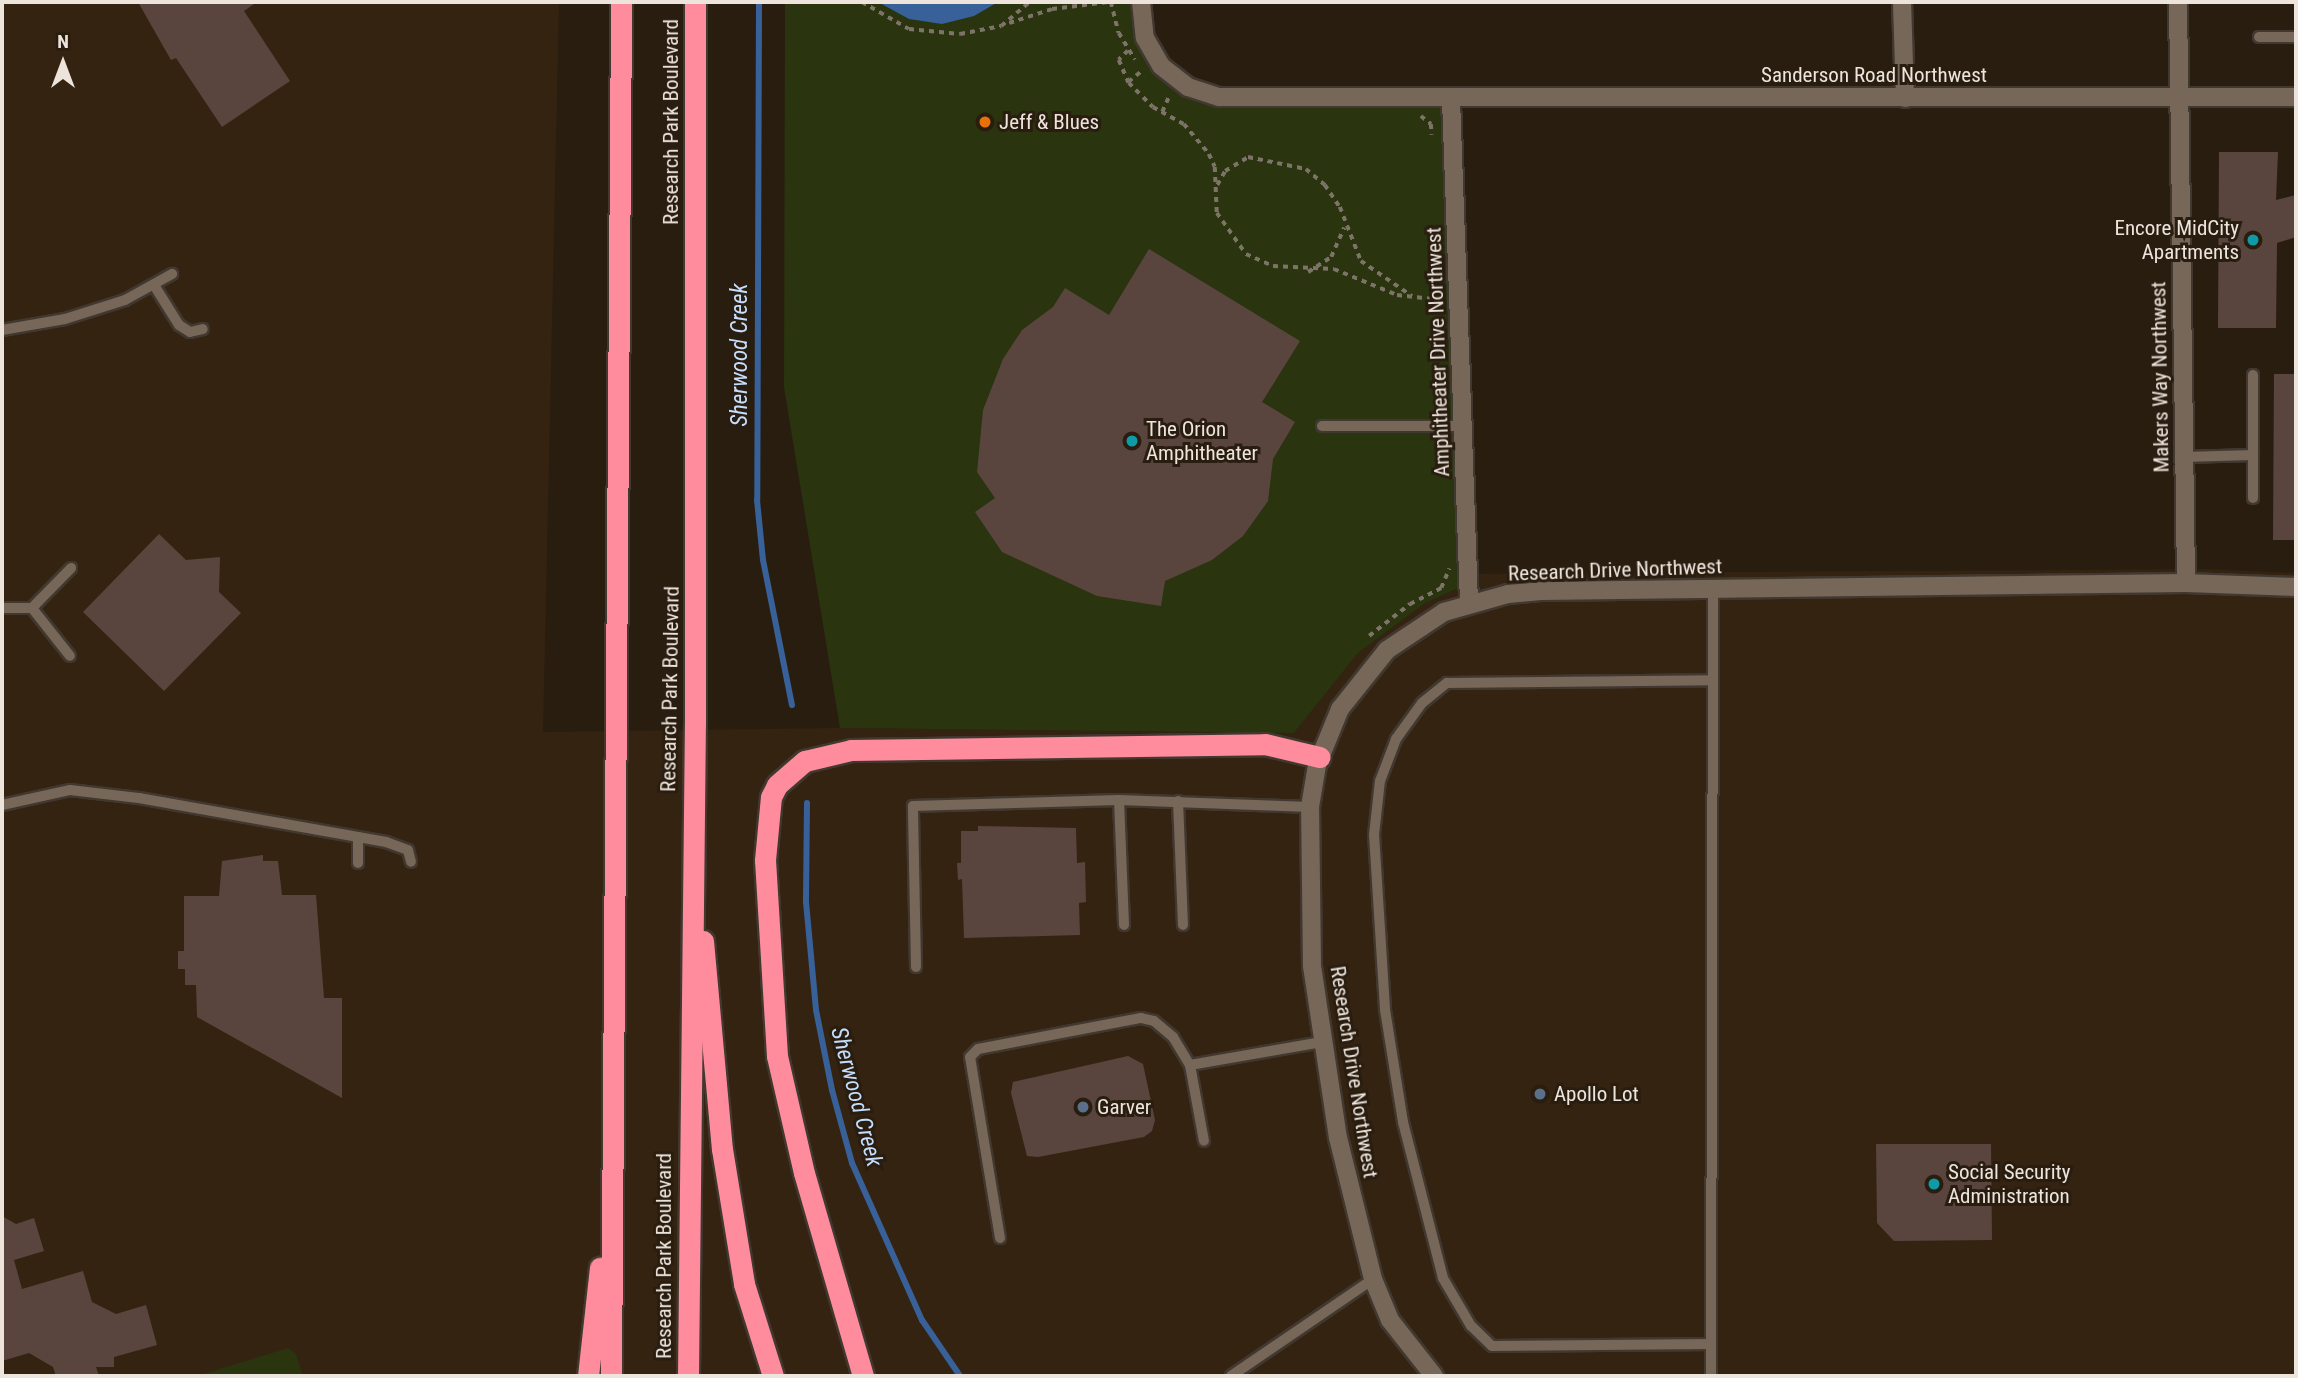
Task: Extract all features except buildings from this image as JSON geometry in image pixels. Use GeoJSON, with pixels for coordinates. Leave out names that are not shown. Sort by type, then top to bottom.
{"type":"FeatureCollection","features":[{"type":"Feature","properties":{"kind":"highway"},"geometry":{"type":"LineString","coordinates":[[611,1376],[621,2]]}},
{"type":"Feature","properties":{"kind":"highway","name":"Research Park Boulevard"},"geometry":{"type":"LineString","coordinates":[[688,1376],[693,832],[695,2]]}},
{"type":"Feature","properties":{"kind":"highway"},"geometry":{"type":"LineString","coordinates":[[863,1376],[804,1172],[777,1056],[765,860],[771,797],[777,785],[805,761],[851,750],[1265,744],[1320,757]]}},
{"type":"Feature","properties":{"kind":"highway"},"geometry":{"type":"LineString","coordinates":[[693,832],[722,1149],[744,1284],[773,1376]]}},
{"type":"Feature","properties":{"kind":"highway"},"geometry":{"type":"LineString","coordinates":[[589,1376],[612,1154]]}},
{"type":"Feature","properties":{"kind":"street","name":"Sanderson Road Northwest"},"geometry":{"type":"LineString","coordinates":[[1141,2],[1145,38],[1161,66],[1188,87],[1219,97],[2296,97]]}},
{"type":"Feature","properties":{"kind":"street"},"geometry":{"type":"LineString","coordinates":[[1902,2],[1905,98]]}},
{"type":"Feature","properties":{"kind":"street","name":"Makers Way Northwest"},"geometry":{"type":"LineString","coordinates":[[2178,2],[2186,583]]}},
{"type":"Feature","properties":{"kind":"street","name":"Amphitheater Drive Northwest"},"geometry":{"type":"LineString","coordinates":[[1451,99],[1469,603]]}},
{"type":"Feature","properties":{"kind":"street","name":"Research Drive Northwest"},"geometry":{"type":"LineString","coordinates":[[1434,1376],[1390,1320],[1373,1279],[1338,1138],[1322,1042],[1309,900],[1310,807],[1320,757],[1340,709],[1387,650],[1430,619],[1469,603],[1541,592],[2186,583],[2296,587]]}},
{"type":"Feature","properties":{"kind":"lane"},"geometry":{"type":"LineString","coordinates":[[2259,37],[2296,37]]}},
{"type":"Feature","properties":{"kind":"lane"},"geometry":{"type":"LineString","coordinates":[[2,330],[65,319],[125,300],[172,274]]}},
{"type":"Feature","properties":{"kind":"lane"},"geometry":{"type":"LineString","coordinates":[[155,285],[179,325],[190,332],[203,329]]}},
{"type":"Feature","properties":{"kind":"lane"},"geometry":{"type":"LineString","coordinates":[[2253,375],[2253,498]]}},
{"type":"Feature","properties":{"kind":"lane"},"geometry":{"type":"LineString","coordinates":[[1322,426],[1463,426]]}},
{"type":"Feature","properties":{"kind":"lane"},"geometry":{"type":"LineString","coordinates":[[2184,457],[2253,456]]}},
{"type":"Feature","properties":{"kind":"lane"},"geometry":{"type":"LineString","coordinates":[[2,608],[32,608],[71,568]]}},
{"type":"Feature","properties":{"kind":"lane"},"geometry":{"type":"LineString","coordinates":[[1711,1376],[1713,590]]}},
{"type":"Feature","properties":{"kind":"lane"},"geometry":{"type":"LineString","coordinates":[[32,608],[70,656]]}},
{"type":"Feature","properties":{"kind":"lane"},"geometry":{"type":"LineString","coordinates":[[1711,1344],[1492,1346],[1471,1326],[1443,1279],[1403,1122],[1385,1009],[1374,835],[1380,781],[1396,739],[1422,703],[1447,683],[1713,680]]}},
{"type":"Feature","properties":{"kind":"lane"},"geometry":{"type":"LineString","coordinates":[[2,805],[70,790],[358,837],[408,850],[411,862]]}},
{"type":"Feature","properties":{"kind":"lane"},"geometry":{"type":"LineString","coordinates":[[916,967],[913,806],[1119,800],[1310,807]]}},
{"type":"Feature","properties":{"kind":"lane"},"geometry":{"type":"LineString","coordinates":[[1119,800],[1124,925]]}},
{"type":"Feature","properties":{"kind":"lane"},"geometry":{"type":"LineString","coordinates":[[1178,801],[1183,925]]}},
{"type":"Feature","properties":{"kind":"lane"},"geometry":{"type":"LineString","coordinates":[[358,837],[358,863]]}},
{"type":"Feature","properties":{"kind":"lane"},"geometry":{"type":"LineString","coordinates":[[1000,1238],[970,1057],[978,1049],[1141,1018],[1154,1021],[1173,1037],[1190,1065],[1204,1141]]}},
{"type":"Feature","properties":{"kind":"lane"},"geometry":{"type":"LineString","coordinates":[[1190,1065],[1322,1042]]}},
{"type":"Feature","properties":{"kind":"lane"},"geometry":{"type":"LineString","coordinates":[[1231,1376],[1373,1279]]}},
{"type":"Feature","properties":{"kind":"path"},"geometry":{"type":"LineString","coordinates":[[862,2],[909,29],[960,34],[1001,26],[1052,9],[1110,2],[1128,51],[1149,77]]}},
{"type":"Feature","properties":{"kind":"path"},"geometry":{"type":"LineString","coordinates":[[1001,26],[1030,2]]}},
{"type":"Feature","properties":{"kind":"path"},"geometry":{"type":"LineString","coordinates":[[1128,51],[1119,60],[1128,82],[1162,112],[1184,124],[1209,154],[1222,223],[1246,254],[1272,267],[1350,273],[1421,299],[1444,300]]}},
{"type":"Feature","properties":{"kind":"path"},"geometry":{"type":"LineString","coordinates":[[1128,82],[1143,70]]}},
{"type":"Feature","properties":{"kind":"path"},"geometry":{"type":"LineString","coordinates":[[1162,89],[1178,100]]}},
{"type":"Feature","properties":{"kind":"path"},"geometry":{"type":"LineString","coordinates":[[1162,112],[1170,94]]}},
{"type":"Feature","properties":{"kind":"path"},"geometry":{"type":"LineString","coordinates":[[1409,116],[1423,116],[1431,124],[1433,148]]}},
{"type":"Feature","properties":{"kind":"path"},"geometry":{"type":"LineString","coordinates":[[1216,190],[1225,171],[1240,160],[1258,157],[1293,163],[1325,185],[1340,207],[1351,244],[1369,269],[1421,299]]}},
{"type":"Feature","properties":{"kind":"path"},"geometry":{"type":"LineString","coordinates":[[1309,270],[1339,247],[1344,225]]}},
{"type":"Feature","properties":{"kind":"path"},"geometry":{"type":"LineString","coordinates":[[1444,287],[1445,311]]}},
{"type":"Feature","properties":{"kind":"path"},"geometry":{"type":"LineString","coordinates":[[1369,636],[1410,604],[1441,588],[1450,567]]}},
{"type":"Feature","properties":{"kind":"shaded area"},"geometry":{"type":"Polygon","coordinates":[[[2,2],[559,2],[543,732],[840,728],[1294,733],[1358,653],[1424,604],[1458,588],[1460,574],[2206,569],[2296,573],[2296,1376],[2,1376],[2,2]]]}},
{"type":"Feature","properties":{"kind":"green space"},"geometry":{"type":"Polygon","coordinates":[[[785,2],[1141,2],[1145,38],[1188,87],[1451,99],[1458,588],[1424,604],[1358,653],[1294,733],[840,728],[784,387],[785,2]]]}},
{"type":"Feature","properties":{"kind":"green space"},"geometry":{"type":"Polygon","coordinates":[[[288,1348],[296,1354],[303,1376],[197,1376],[288,1348]]]}},
{"type":"Feature","properties":{"kind":"water"},"geometry":{"type":"Polygon","coordinates":[[[878,2],[998,2],[974,16],[942,24],[909,19],[878,2]]]}},
{"type":"Feature","properties":{"kind":"waterway","name":"Sherwood Creek"},"geometry":{"type":"LineString","coordinates":[[759,2],[757,500],[763,560],[792,705]]}},
{"type":"Feature","properties":{"kind":"waterway","name":"Sherwood Creek"},"geometry":{"type":"LineString","coordinates":[[807,803],[806,902],[816,1010],[832,1090],[852,1163],[922,1320],[960,1376]]}},
{"type":"Feature","properties":{"kind":"place","name":"Jeff & Blues"},"geometry":{"type":"Point","coordinates":[985,122]}},
{"type":"Feature","properties":{"kind":"place","name":"Encore MidCity Apartments"},"geometry":{"type":"Point","coordinates":[2253,240]}},
{"type":"Feature","properties":{"kind":"place","name":"The Orion Amphitheater"},"geometry":{"type":"Point","coordinates":[1132,441]}},
{"type":"Feature","properties":{"kind":"place","name":"Apollo Lot"},"geometry":{"type":"Point","coordinates":[1540,1094]}},
{"type":"Feature","properties":{"kind":"place","name":"Garver"},"geometry":{"type":"Point","coordinates":[1083,1107]}},
{"type":"Feature","properties":{"kind":"place","name":"Social Security Administration"},"geometry":{"type":"Point","coordinates":[1934,1184]}}]}
